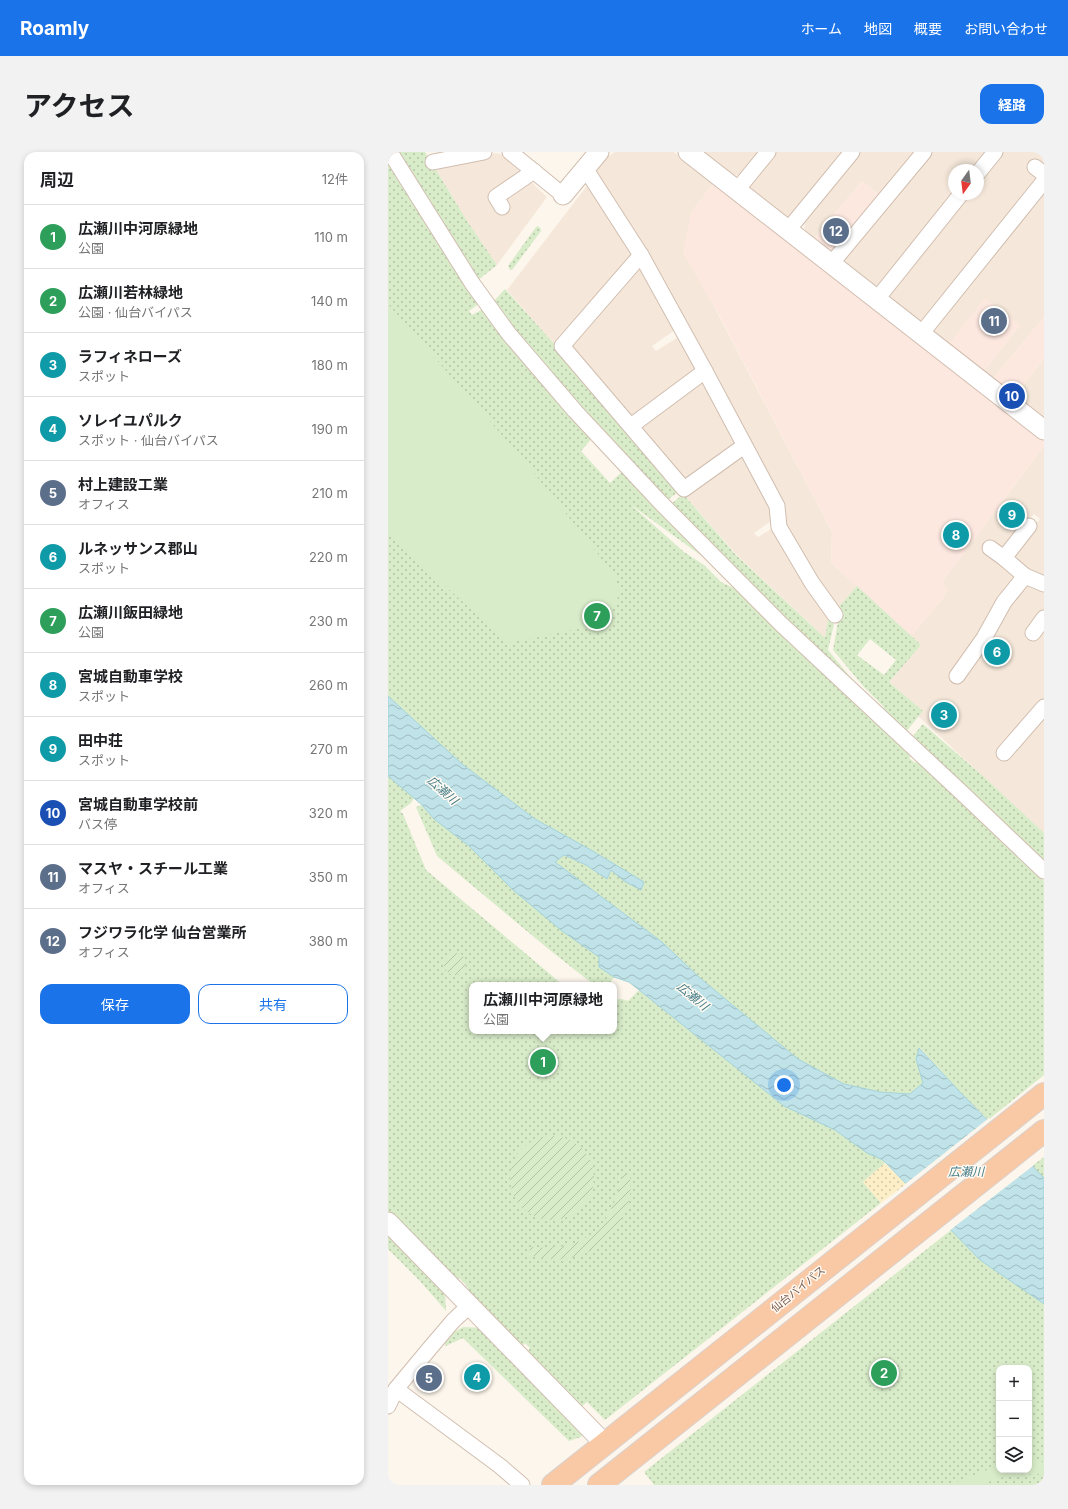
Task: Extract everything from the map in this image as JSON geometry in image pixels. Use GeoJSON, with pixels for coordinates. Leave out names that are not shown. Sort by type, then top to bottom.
{"type":"FeatureCollection","features":[{"type":"Feature","properties":{"kind":"highway","name":"仙台バイパス"},"geometry":{"type":"LineString","coordinates":[[553,1485],[1044,1094]]}},
{"type":"Feature","properties":{"kind":"highway"},"geometry":{"type":"LineString","coordinates":[[599,1485],[1044,1131]]}},
{"type":"Feature","properties":{"kind":"street"},"geometry":{"type":"LineString","coordinates":[[390,152],[472,283],[509,334],[574,411],[660,502],[781,624],[962,792],[1044,871]]}},
{"type":"Feature","properties":{"kind":"street"},"geometry":{"type":"LineString","coordinates":[[433,162],[484,152]]}},
{"type":"Feature","properties":{"kind":"street"},"geometry":{"type":"LineString","coordinates":[[510,152],[563,196],[600,152]]}},
{"type":"Feature","properties":{"kind":"street"},"geometry":{"type":"LineString","coordinates":[[688,152],[830,264],[1043,428]]}},
{"type":"Feature","properties":{"kind":"street"},"geometry":{"type":"LineString","coordinates":[[737,190],[768,152]]}},
{"type":"Feature","properties":{"kind":"street"},"geometry":{"type":"LineString","coordinates":[[788,230],[852,152]]}},
{"type":"Feature","properties":{"kind":"street"},"geometry":{"type":"LineString","coordinates":[[830,264],[924,152]]}},
{"type":"Feature","properties":{"kind":"street"},"geometry":{"type":"LineString","coordinates":[[984,166],[995,152]]}},
{"type":"Feature","properties":{"kind":"street"},"geometry":{"type":"LineString","coordinates":[[585,168],[641,255],[777,506],[779,527],[812,583],[835,615]]}},
{"type":"Feature","properties":{"kind":"street"},"geometry":{"type":"LineString","coordinates":[[502,207],[496,197],[534,171]]}},
{"type":"Feature","properties":{"kind":"street"},"geometry":{"type":"LineString","coordinates":[[921,334],[1044,181]]}},
{"type":"Feature","properties":{"kind":"street"},"geometry":{"type":"LineString","coordinates":[[877,299],[956,200]]}},
{"type":"Feature","properties":{"kind":"street"},"geometry":{"type":"LineString","coordinates":[[641,255],[562,346],[684,489],[744,446]]}},
{"type":"Feature","properties":{"kind":"street"},"geometry":{"type":"LineString","coordinates":[[631,426],[705,371]]}},
{"type":"Feature","properties":{"kind":"street"},"geometry":{"type":"LineString","coordinates":[[1004,558],[1029,526]]}},
{"type":"Feature","properties":{"kind":"street"},"geometry":{"type":"LineString","coordinates":[[990,548],[1026,576],[1044,584]]}},
{"type":"Feature","properties":{"kind":"street"},"geometry":{"type":"LineString","coordinates":[[957,676],[984,638],[1004,602],[1026,576]]}},
{"type":"Feature","properties":{"kind":"street"},"geometry":{"type":"LineString","coordinates":[[1033,633],[1044,618]]}},
{"type":"Feature","properties":{"kind":"street"},"geometry":{"type":"LineString","coordinates":[[1004,753],[1044,707]]}},
{"type":"Feature","properties":{"kind":"street"},"geometry":{"type":"LineString","coordinates":[[388,1222],[470,1306],[611,1440]]}},
{"type":"Feature","properties":{"kind":"street"},"geometry":{"type":"LineString","coordinates":[[388,1406],[396,1389],[453,1321],[470,1306]]}},
{"type":"Feature","properties":{"kind":"street"},"geometry":{"type":"LineString","coordinates":[[396,1389],[500,1466],[522,1485]]}},
{"type":"Feature","properties":{"kind":"shaded area"},"geometry":{"type":"Polygon","coordinates":[[[615,152],[674,152],[714,182],[691,213],[708,295],[832,532],[831,563],[857,586],[836,610],[815,582],[593,170],[601,161],[615,152]]]}},
{"type":"Feature","properties":{"kind":"shaded area"},"geometry":{"type":"Polygon","coordinates":[[[703,152],[760,152],[743,174],[733,176],[703,152]]]}},
{"type":"Feature","properties":{"kind":"shaded area"},"geometry":{"type":"Polygon","coordinates":[[[774,152],[848,152],[794,216],[787,217],[746,186],[774,152]]]}},
{"type":"Feature","properties":{"kind":"shaded area"},"geometry":{"type":"Polygon","coordinates":[[[861,152],[921,152],[880,196],[862,181],[814,239],[805,232],[804,220],[861,152]]]}},
{"type":"Feature","properties":{"kind":"shaded area"},"geometry":{"type":"Polygon","coordinates":[[[930,152],[989,152],[980,164],[948,164],[949,200],[877,288],[841,260],[930,152]]]}},
{"type":"Feature","properties":{"kind":"shaded area"},"geometry":{"type":"Polygon","coordinates":[[[1002,152],[1044,152],[1044,170],[1037,176],[1039,181],[921,323],[885,294],[962,200],[984,200],[984,174],[1002,152]]]}},
{"type":"Feature","properties":{"kind":"shaded area"},"geometry":{"type":"Polygon","coordinates":[[[496,153],[504,155],[521,173],[502,199],[530,181],[547,197],[497,265],[469,224],[433,165],[496,153]]]}},
{"type":"Feature","properties":{"kind":"shaded area"},"geometry":{"type":"Polygon","coordinates":[[[862,181],[880,196],[835,250],[829,251],[814,239],[862,181]]]}},
{"type":"Feature","properties":{"kind":"shaded area"},"geometry":{"type":"Polygon","coordinates":[[[714,182],[1044,440],[1044,446],[942,582],[948,589],[943,598],[911,636],[831,563],[832,532],[718,313],[683,253],[691,213],[714,182]]]}},
{"type":"Feature","properties":{"kind":"shaded area"},"geometry":{"type":"Polygon","coordinates":[[[586,187],[593,187],[633,257],[557,347],[507,290],[586,187]]]}},
{"type":"Feature","properties":{"kind":"shaded area"},"geometry":{"type":"Polygon","coordinates":[[[1044,188],[1044,317],[993,379],[984,371],[1020,325],[949,344],[930,329],[1044,188]]]}},
{"type":"Feature","properties":{"kind":"shaded area"},"geometry":{"type":"Polygon","coordinates":[[[636,266],[643,267],[675,330],[652,346],[656,351],[680,336],[698,371],[634,418],[629,418],[570,350],[570,342],[636,266]]]}},
{"type":"Feature","properties":{"kind":"shaded area"},"geometry":{"type":"Polygon","coordinates":[[[985,298],[1020,325],[984,371],[949,344],[985,298]]]}},
{"type":"Feature","properties":{"kind":"shaded area"},"geometry":{"type":"Polygon","coordinates":[[[1044,317],[1044,359],[1015,395],[993,379],[1044,317]]]}},
{"type":"Feature","properties":{"kind":"shaded area"},"geometry":{"type":"Polygon","coordinates":[[[1044,359],[1044,419],[1015,395],[1044,359]]]}},
{"type":"Feature","properties":{"kind":"shaded area"},"geometry":{"type":"Polygon","coordinates":[[[700,380],[706,382],[737,441],[735,447],[688,483],[640,431],[640,424],[700,380]]]}},
{"type":"Feature","properties":{"kind":"shaded area"},"geometry":{"type":"Polygon","coordinates":[[[1044,446],[1044,580],[1010,558],[1040,519],[1034,514],[1004,552],[1023,584],[1044,591],[1044,611],[1028,631],[1044,625],[1044,833],[918,716],[923,711],[889,682],[921,645],[911,636],[943,598],[942,582],[1044,446]]]}},
{"type":"Feature","properties":{"kind":"shaded area"},"geometry":{"type":"Polygon","coordinates":[[[739,455],[744,456],[773,509],[773,520],[754,533],[758,537],[773,528],[829,614],[825,638],[736,554],[685,496],[739,455]]]}},
{"type":"Feature","properties":{"kind":"green space"},"geometry":{"type":"Polygon","coordinates":[[[396,152],[425,152],[469,224],[497,265],[477,281],[396,152]]]}},
{"type":"Feature","properties":{"kind":"green space"},"geometry":{"type":"Polygon","coordinates":[[[388,159],[481,302],[469,311],[472,315],[485,308],[593,437],[581,451],[610,483],[624,470],[710,562],[630,504],[684,552],[704,565],[721,582],[738,590],[913,754],[909,758],[915,763],[918,759],[997,832],[1005,845],[1044,881],[1044,1075],[988,1120],[957,1089],[920,1048],[916,1059],[923,1083],[910,1094],[880,1092],[844,1084],[798,1059],[700,978],[662,942],[555,862],[564,855],[586,865],[607,879],[611,870],[624,881],[641,889],[644,882],[535,819],[462,764],[388,696],[388,159]]]}},
{"type":"Feature","properties":{"kind":"green space"},"geometry":{"type":"Polygon","coordinates":[[[538,226],[541,231],[512,270],[510,270],[508,266],[538,226]]]}},
{"type":"Feature","properties":{"kind":"green space"},"geometry":{"type":"Polygon","coordinates":[[[505,289],[557,347],[679,491],[665,502],[636,471],[492,303],[505,289]]]}},
{"type":"Feature","properties":{"kind":"green space"},"geometry":{"type":"Polygon","coordinates":[[[388,304],[522,458],[615,577],[619,589],[618,597],[603,626],[593,626],[509,643],[400,546],[388,533],[388,304]]]}},
{"type":"Feature","properties":{"kind":"green space"},"geometry":{"type":"Polygon","coordinates":[[[683,494],[736,555],[825,638],[829,614],[833,618],[834,624],[828,650],[860,689],[860,693],[669,506],[683,494]]]}},
{"type":"Feature","properties":{"kind":"green space"},"geometry":{"type":"Polygon","coordinates":[[[857,586],[921,645],[889,682],[923,711],[905,733],[885,714],[883,706],[864,687],[833,650],[839,616],[836,610],[857,586]],[[870,639],[857,655],[884,675],[896,660],[870,639]]]}},
{"type":"Feature","properties":{"kind":"green space"},"geometry":{"type":"Polygon","coordinates":[[[923,724],[984,777],[1044,833],[1044,863],[913,736],[923,724]]]}},
{"type":"Feature","properties":{"kind":"green space"},"geometry":{"type":"Polygon","coordinates":[[[388,776],[414,798],[411,803],[400,811],[403,814],[426,870],[559,982],[469,982],[469,1034],[617,1034],[617,1000],[622,999],[628,1001],[639,990],[748,1077],[835,1130],[867,1153],[883,1160],[885,1163],[863,1182],[881,1203],[605,1420],[587,1402],[581,1407],[528,1351],[530,1348],[525,1343],[522,1346],[476,1302],[466,1285],[457,1276],[462,1285],[388,1214],[388,776]]]}},
{"type":"Feature","properties":{"kind":"green space"},"geometry":{"type":"Polygon","coordinates":[[[422,805],[434,819],[469,846],[562,931],[599,957],[599,967],[614,977],[610,982],[590,982],[437,856],[416,807],[422,805]]]}},
{"type":"Feature","properties":{"kind":"green space"},"geometry":{"type":"Polygon","coordinates":[[[455,953],[463,956],[466,964],[463,972],[455,975],[447,972],[444,964],[447,956],[455,953]]]}},
{"type":"Feature","properties":{"kind":"green space"},"geometry":{"type":"Polygon","coordinates":[[[552,1136],[568,1139],[582,1148],[591,1162],[594,1178],[591,1194],[582,1208],[568,1217],[552,1220],[536,1217],[522,1208],[513,1194],[510,1178],[513,1162],[522,1148],[536,1139],[552,1136]]]}},
{"type":"Feature","properties":{"kind":"green space"},"geometry":{"type":"Polygon","coordinates":[[[1044,1157],[1044,1178],[1032,1166],[1044,1157]]]}},
{"type":"Feature","properties":{"kind":"green space"},"geometry":{"type":"Polygon","coordinates":[[[623,1174],[630,1177],[630,1195],[622,1218],[608,1238],[588,1252],[565,1259],[542,1258],[528,1255],[531,1247],[568,1245],[582,1240],[594,1232],[604,1222],[612,1208],[623,1174]]]}},
{"type":"Feature","properties":{"kind":"green space"},"geometry":{"type":"Polygon","coordinates":[[[951,1230],[980,1260],[1044,1304],[1044,1485],[654,1485],[644,1472],[951,1230]]]}},
{"type":"Feature","properties":{"kind":"green space"},"geometry":{"type":"Polygon","coordinates":[[[388,1237],[398,1242],[445,1292],[446,1311],[420,1281],[388,1249],[388,1237]]]}},
{"type":"Feature","properties":{"kind":"green space"},"geometry":{"type":"Polygon","coordinates":[[[463,1327],[485,1328],[584,1429],[581,1437],[569,1441],[463,1338],[446,1346],[443,1342],[447,1336],[463,1327]]]}},
{"type":"Feature","properties":{"kind":"green space"},"geometry":{"type":"Polygon","coordinates":[[[1032,1460],[1044,1462],[1044,1474],[1009,1475],[979,1485],[949,1485],[996,1466],[996,1473],[1032,1473],[1032,1460]]]}},
{"type":"Feature","properties":{"kind":"sand"},"geometry":{"type":"Polygon","coordinates":[[[885,1163],[906,1184],[881,1203],[863,1182],[885,1163]]]}},
{"type":"Feature","properties":{"kind":"water","name":"広瀬川"},"geometry":{"type":"Polygon","coordinates":[[[388,696],[462,764],[535,819],[644,882],[641,890],[624,881],[611,870],[607,879],[586,865],[564,855],[555,862],[662,942],[700,978],[798,1059],[844,1084],[880,1092],[910,1094],[923,1083],[916,1059],[919,1048],[1044,1178],[1044,1304],[980,1260],[883,1160],[867,1153],[835,1130],[784,1106],[629,982],[614,977],[599,967],[599,957],[562,931],[513,890],[469,846],[434,819],[422,805],[388,776],[388,696]]]}},
{"type":"Feature","properties":{"kind":"pier"},"geometry":{"type":"Polygon","coordinates":[[[989,1118],[1034,1165],[949,1231],[904,1185],[989,1118]]]}},
{"type":"Feature","properties":{"kind":"place","name":"フジワラ化学 仙台営業所"},"geometry":{"type":"Point","coordinates":[836,231]}},
{"type":"Feature","properties":{"kind":"place","name":"マスヤ・スチール工業"},"geometry":{"type":"Point","coordinates":[994,321]}},
{"type":"Feature","properties":{"kind":"place","name":"宮城自動車学校前"},"geometry":{"type":"Point","coordinates":[1012,396]}},
{"type":"Feature","properties":{"kind":"place","name":"田中荘"},"geometry":{"type":"Point","coordinates":[1012,515]}},
{"type":"Feature","properties":{"kind":"place","name":"宮城自動車学校"},"geometry":{"type":"Point","coordinates":[956,535]}},
{"type":"Feature","properties":{"kind":"place","name":"広瀬川飯田緑地"},"geometry":{"type":"Point","coordinates":[597,616]}},
{"type":"Feature","properties":{"kind":"place","name":"ルネッサンス郡山"},"geometry":{"type":"Point","coordinates":[997,652]}},
{"type":"Feature","properties":{"kind":"place","name":"ラフィネローズ"},"geometry":{"type":"Point","coordinates":[944,715]}},
{"type":"Feature","properties":{"kind":"place","name":"広瀬川中河原緑地"},"geometry":{"type":"Point","coordinates":[543,1062]}},
{"type":"Feature","properties":{"kind":"place","name":"広瀬川若林緑地"},"geometry":{"type":"Point","coordinates":[884,1373]}},
{"type":"Feature","properties":{"kind":"place","name":"ソレイユパルク"},"geometry":{"type":"Point","coordinates":[477,1377]}},
{"type":"Feature","properties":{"kind":"place","name":"村上建設工業"},"geometry":{"type":"Point","coordinates":[429,1378]}}]}
